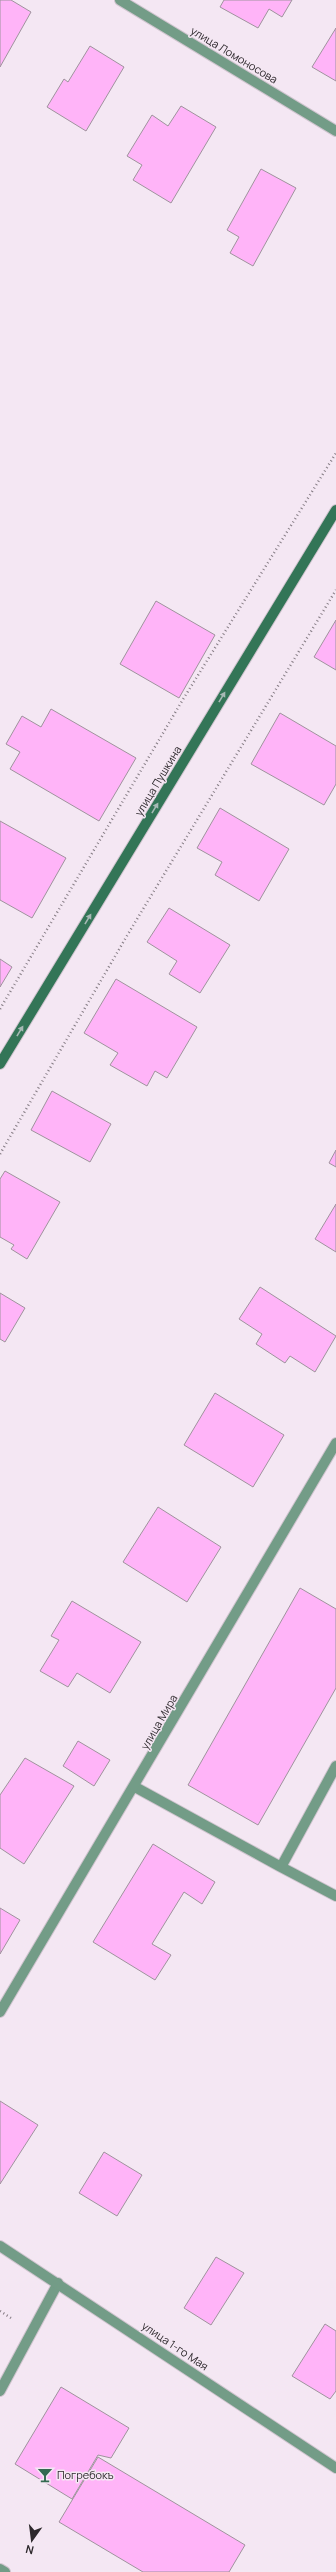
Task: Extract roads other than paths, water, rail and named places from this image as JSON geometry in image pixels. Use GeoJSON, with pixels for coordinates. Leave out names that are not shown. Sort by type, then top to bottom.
{"type":"FeatureCollection","features":[{"type":"Feature","properties":{"kind":"main road","name":"улица Пушкина"},"geometry":{"type":"LineString","coordinates":[[0,1064],[336,510]]}},
{"type":"Feature","properties":{"kind":"street","name":"улица Ломоносова"},"geometry":{"type":"LineString","coordinates":[[120,0],[336,131]]}},
{"type":"Feature","properties":{"kind":"street","name":"улица Мира"},"geometry":{"type":"LineString","coordinates":[[0,2012],[135,1787],[336,1443]]}},
{"type":"Feature","properties":{"kind":"street"},"geometry":{"type":"LineString","coordinates":[[280,1867],[336,1766]]}},
{"type":"Feature","properties":{"kind":"street"},"geometry":{"type":"LineString","coordinates":[[135,1787],[280,1867],[336,1896]]}},
{"type":"Feature","properties":{"kind":"street","name":"улица 1-го Мая"},"geometry":{"type":"LineString","coordinates":[[0,2246],[336,2468]]}},
{"type":"Feature","properties":{"kind":"street"},"geometry":{"type":"LineString","coordinates":[[0,2391],[58,2283]]}},
{"type":"Feature","properties":{"kind":"street"},"geometry":{"type":"LineString","coordinates":[[0,2569],[5,2572]]}},
{"type":"Feature","properties":{"kind":"place","name":"Погребокъ"},"geometry":{"type":"Point","coordinates":[45,2475]}}]}
